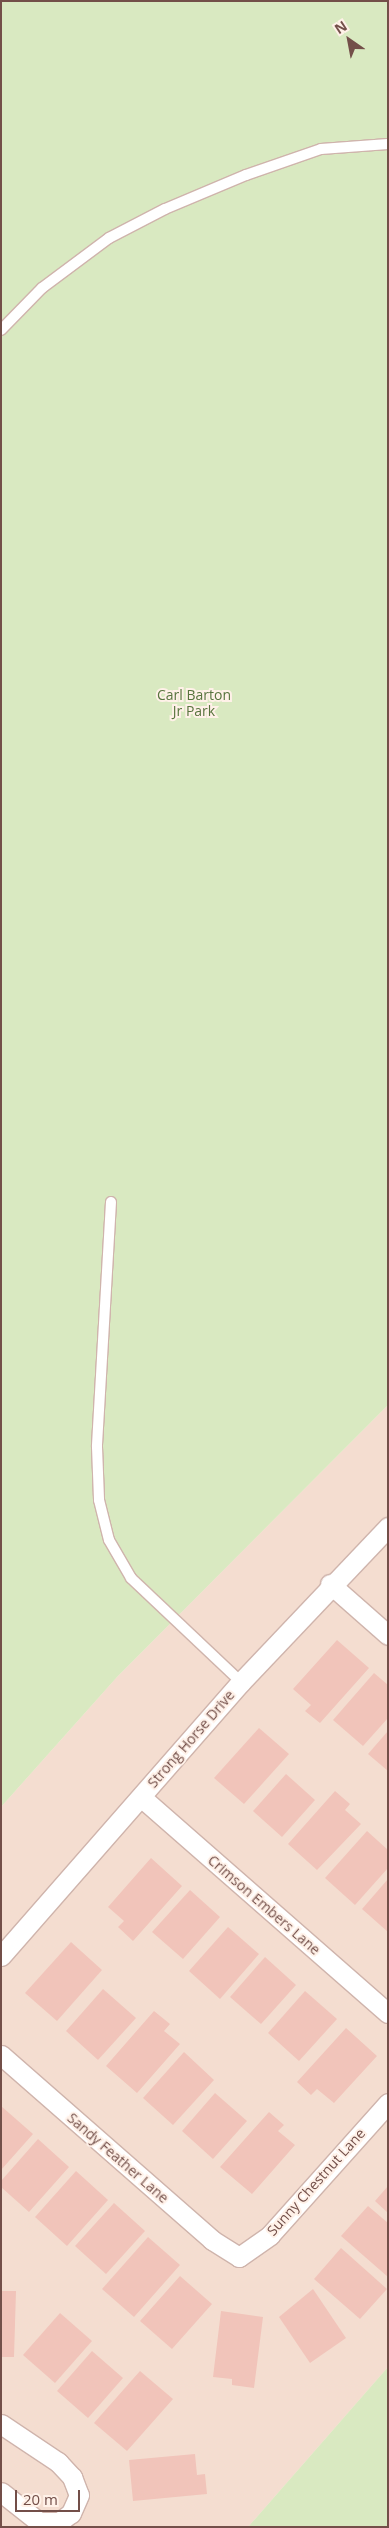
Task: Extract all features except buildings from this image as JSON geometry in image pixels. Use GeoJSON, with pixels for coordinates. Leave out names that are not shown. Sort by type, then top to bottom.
{"type":"FeatureCollection","features":[{"type":"Feature","properties":{"kind":"street","name":"Strong Horse Drive"},"geometry":{"type":"LineString","coordinates":[[1,1956],[241,1682],[330,1584],[388,1527]]}},
{"type":"Feature","properties":{"kind":"street"},"geometry":{"type":"LineString","coordinates":[[330,1584],[388,1635]]}},
{"type":"Feature","properties":{"kind":"street","name":"Crimson Embers Lane"},"geometry":{"type":"LineString","coordinates":[[141,1797],[388,2012]]}},
{"type":"Feature","properties":{"kind":"street","name":"Sandy Feather Lane"},"geometry":{"type":"LineString","coordinates":[[1,2055],[212,2240],[239,2256]]}},
{"type":"Feature","properties":{"kind":"street","name":"Sunny Chestnut Lane"},"geometry":{"type":"LineString","coordinates":[[239,2256],[270,2235],[388,2103]]}},
{"type":"Feature","properties":{"kind":"street"},"geometry":{"type":"LineString","coordinates":[[1,2424],[58,2462],[72,2477],[79,2495],[71,2513],[59,2522],[39,2522],[1,2492]]}},
{"type":"Feature","properties":{"kind":"lane"},"geometry":{"type":"LineString","coordinates":[[1,330],[42,288],[102,244],[165,210],[246,175],[321,149],[388,144]]}},
{"type":"Feature","properties":{"kind":"lane"},"geometry":{"type":"LineString","coordinates":[[111,1202],[96,1447],[99,1500],[109,1540],[131,1578],[241,1682]]}},
{"type":"Feature","properties":{"kind":"shaded area"},"geometry":{"type":"Polygon","coordinates":[[[388,1405],[388,2367],[248,2527],[1,2527],[1,1807],[117,1677],[388,1405]]]}},
{"type":"Feature","properties":{"kind":"green space","name":"Carl Barton Jr Park"},"geometry":{"type":"Polygon","coordinates":[[[1,1],[388,1],[388,1405],[117,1677],[1,1807],[1,1]]]}},
{"type":"Feature","properties":{"kind":"green space"},"geometry":{"type":"Polygon","coordinates":[[[388,2367],[388,2527],[248,2527],[388,2367]]]}}]}
